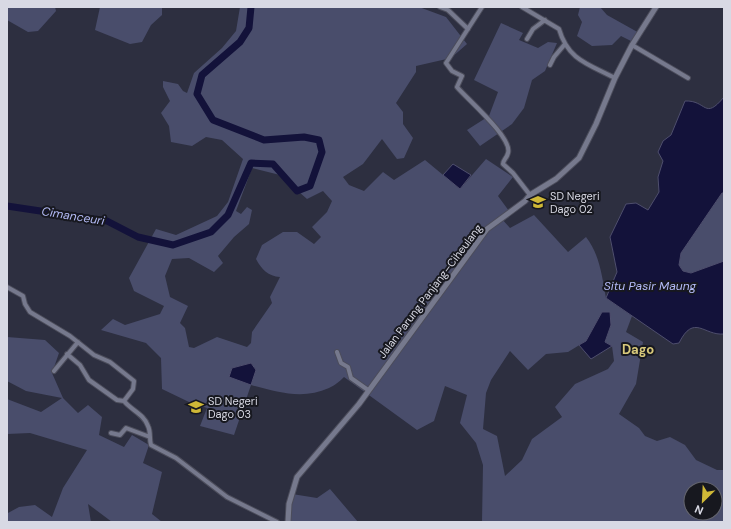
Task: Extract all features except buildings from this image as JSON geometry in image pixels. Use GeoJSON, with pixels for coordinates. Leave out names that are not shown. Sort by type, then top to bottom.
{"type":"FeatureCollection","features":[{"type":"Feature","properties":{"kind":"street"},"geometry":{"type":"LineString","coordinates":[[440,7],[448,10],[468,29]]}},
{"type":"Feature","properties":{"kind":"street"},"geometry":{"type":"LineString","coordinates":[[482,7],[446,63],[452,71],[462,76],[457,87],[499,130],[508,148],[508,153],[503,164],[513,173],[530,195]]}},
{"type":"Feature","properties":{"kind":"street"},"geometry":{"type":"LineString","coordinates":[[522,7],[560,29],[565,44],[571,53],[580,60],[615,78]]}},
{"type":"Feature","properties":{"kind":"street","name":"Jalan Parung Panjang–Ciheulang"},"geometry":{"type":"LineString","coordinates":[[288,522],[289,504],[297,477],[359,404],[487,229],[525,201],[530,195],[556,179],[579,158],[596,124],[615,78],[632,45],[656,7]]}},
{"type":"Feature","properties":{"kind":"street"},"geometry":{"type":"LineString","coordinates":[[527,39],[534,29],[545,20]]}},
{"type":"Feature","properties":{"kind":"street"},"geometry":{"type":"LineString","coordinates":[[550,65],[557,52],[565,44]]}},
{"type":"Feature","properties":{"kind":"street"},"geometry":{"type":"LineString","coordinates":[[632,45],[688,78]]}},
{"type":"Feature","properties":{"kind":"street"},"geometry":{"type":"LineString","coordinates":[[7,287],[23,296],[25,304],[30,312],[78,342],[94,355],[110,362],[134,382],[133,389],[124,401]]}},
{"type":"Feature","properties":{"kind":"street"},"geometry":{"type":"LineString","coordinates":[[54,371],[78,342]]}},
{"type":"Feature","properties":{"kind":"street"},"geometry":{"type":"LineString","coordinates":[[337,352],[341,363],[348,367],[352,378],[368,390]]}},
{"type":"Feature","properties":{"kind":"street"},"geometry":{"type":"LineString","coordinates":[[67,354],[80,365],[88,380],[117,400],[124,401],[146,421],[151,444],[176,458],[227,497],[277,522]]}},
{"type":"Feature","properties":{"kind":"street"},"geometry":{"type":"LineString","coordinates":[[111,433],[120,435],[126,428],[150,437]]}},
{"type":"Feature","properties":{"kind":"shaded area"},"geometry":{"type":"Polygon","coordinates":[[[7,7],[55,7],[56,11],[38,31],[28,32],[7,20],[7,7]]]}},
{"type":"Feature","properties":{"kind":"shaded area"},"geometry":{"type":"Polygon","coordinates":[[[100,7],[162,7],[162,15],[151,25],[142,42],[130,44],[95,30],[100,7]]]}},
{"type":"Feature","properties":{"kind":"shaded area"},"geometry":{"type":"Polygon","coordinates":[[[240,7],[419,7],[446,17],[467,44],[451,58],[416,66],[416,72],[396,103],[403,112],[403,124],[413,138],[404,158],[397,159],[382,139],[363,164],[343,177],[349,185],[364,191],[383,172],[394,180],[425,160],[460,189],[486,159],[513,177],[498,196],[509,211],[501,218],[510,228],[534,215],[568,252],[586,237],[591,244],[602,274],[606,298],[632,316],[626,332],[643,342],[636,384],[619,414],[639,428],[645,436],[657,441],[670,437],[685,445],[696,460],[717,470],[724,470],[724,522],[482,522],[483,465],[476,443],[460,423],[467,395],[445,386],[434,421],[417,430],[344,377],[331,387],[310,394],[290,394],[251,385],[234,435],[200,426],[207,408],[189,402],[162,389],[161,358],[146,343],[101,330],[113,319],[125,325],[160,314],[164,306],[134,291],[129,278],[156,229],[176,235],[217,216],[228,202],[243,159],[222,140],[206,137],[192,146],[171,142],[169,126],[161,113],[170,101],[163,87],[163,81],[178,84],[183,91],[187,93],[194,73],[222,48],[236,31],[240,7]],[[252,168],[236,211],[241,214],[247,207],[252,210],[249,224],[234,237],[218,256],[223,263],[214,272],[189,258],[172,259],[165,276],[170,297],[188,306],[180,323],[185,328],[189,347],[194,348],[217,337],[247,347],[251,343],[252,332],[272,303],[270,297],[280,277],[266,272],[256,259],[262,245],[283,232],[297,232],[314,244],[321,237],[312,227],[327,212],[332,201],[323,191],[307,199],[280,175],[252,168]],[[602,312],[586,341],[568,352],[546,354],[528,370],[510,351],[491,380],[486,393],[483,429],[497,436],[505,476],[522,460],[532,439],[562,417],[555,407],[575,384],[608,369],[614,361],[612,346],[605,342],[611,325],[602,312]],[[251,363],[232,368],[229,377],[256,370],[251,363]]]}},
{"type":"Feature","properties":{"kind":"shaded area"},"geometry":{"type":"Polygon","coordinates":[[[580,7],[600,7],[607,15],[641,34],[635,43],[621,36],[612,45],[592,46],[577,36],[582,22],[578,15],[580,7]]]}},
{"type":"Feature","properties":{"kind":"shaded area"},"geometry":{"type":"Polygon","coordinates":[[[501,23],[523,33],[519,40],[538,48],[548,42],[557,43],[545,71],[532,80],[524,108],[512,124],[480,146],[467,130],[489,116],[498,92],[474,80],[501,23]]]}},
{"type":"Feature","properties":{"kind":"shaded area"},"geometry":{"type":"Polygon","coordinates":[[[722,193],[724,193],[724,261],[691,273],[683,271],[679,265],[681,253],[722,193]]]}},
{"type":"Feature","properties":{"kind":"shaded area"},"geometry":{"type":"Polygon","coordinates":[[[7,337],[45,340],[59,353],[52,373],[63,398],[78,413],[88,405],[102,417],[99,435],[124,447],[132,435],[149,445],[143,463],[162,472],[152,514],[162,522],[112,522],[88,504],[91,522],[7,522],[8,513],[19,507],[35,505],[52,517],[63,488],[87,450],[30,433],[7,434],[7,399],[41,412],[62,398],[26,391],[7,381],[7,337]]]}},
{"type":"Feature","properties":{"kind":"shaded area"},"geometry":{"type":"Polygon","coordinates":[[[330,489],[358,522],[288,522],[292,494],[317,498],[330,489]]]}},
{"type":"Feature","properties":{"kind":"water","name":"Situ Pasir Maung"},"geometry":{"type":"Polygon","coordinates":[[[724,97],[724,193],[722,193],[681,253],[679,265],[683,271],[691,273],[724,261],[724,334],[717,334],[695,327],[684,334],[679,343],[673,344],[606,298],[617,272],[610,237],[626,204],[636,203],[648,210],[659,192],[658,177],[663,161],[658,152],[663,141],[671,135],[685,101],[698,103],[709,109],[713,108],[724,97]]]}},
{"type":"Feature","properties":{"kind":"water"},"geometry":{"type":"Polygon","coordinates":[[[453,164],[471,175],[460,189],[443,175],[453,164]]]}},
{"type":"Feature","properties":{"kind":"water"},"geometry":{"type":"Polygon","coordinates":[[[602,312],[610,312],[611,325],[605,342],[612,346],[591,359],[579,345],[586,341],[602,312]]]}},
{"type":"Feature","properties":{"kind":"water"},"geometry":{"type":"Polygon","coordinates":[[[251,363],[256,370],[251,385],[229,377],[232,368],[251,363]]]}},
{"type":"Feature","properties":{"kind":"waterway","name":"Cimanceuri"},"geometry":{"type":"LineString","coordinates":[[7,206],[107,221],[138,237],[173,245],[211,232],[228,215],[251,163],[273,164],[297,191],[310,186],[322,152],[319,140],[304,137],[264,140],[213,120],[197,94],[202,75],[240,42],[249,28],[251,7]]}},
{"type":"Feature","properties":{"kind":"place","name":"SD Negeri Dago 02"},"geometry":{"type":"Point","coordinates":[538,202]}},
{"type":"Feature","properties":{"kind":"place","name":"SD Negeri Dago 03"},"geometry":{"type":"Point","coordinates":[196,407]}},
{"type":"Feature","properties":{"kind":"district","name":"Dago"},"geometry":{"type":"Point","coordinates":[638,349]}}]}
